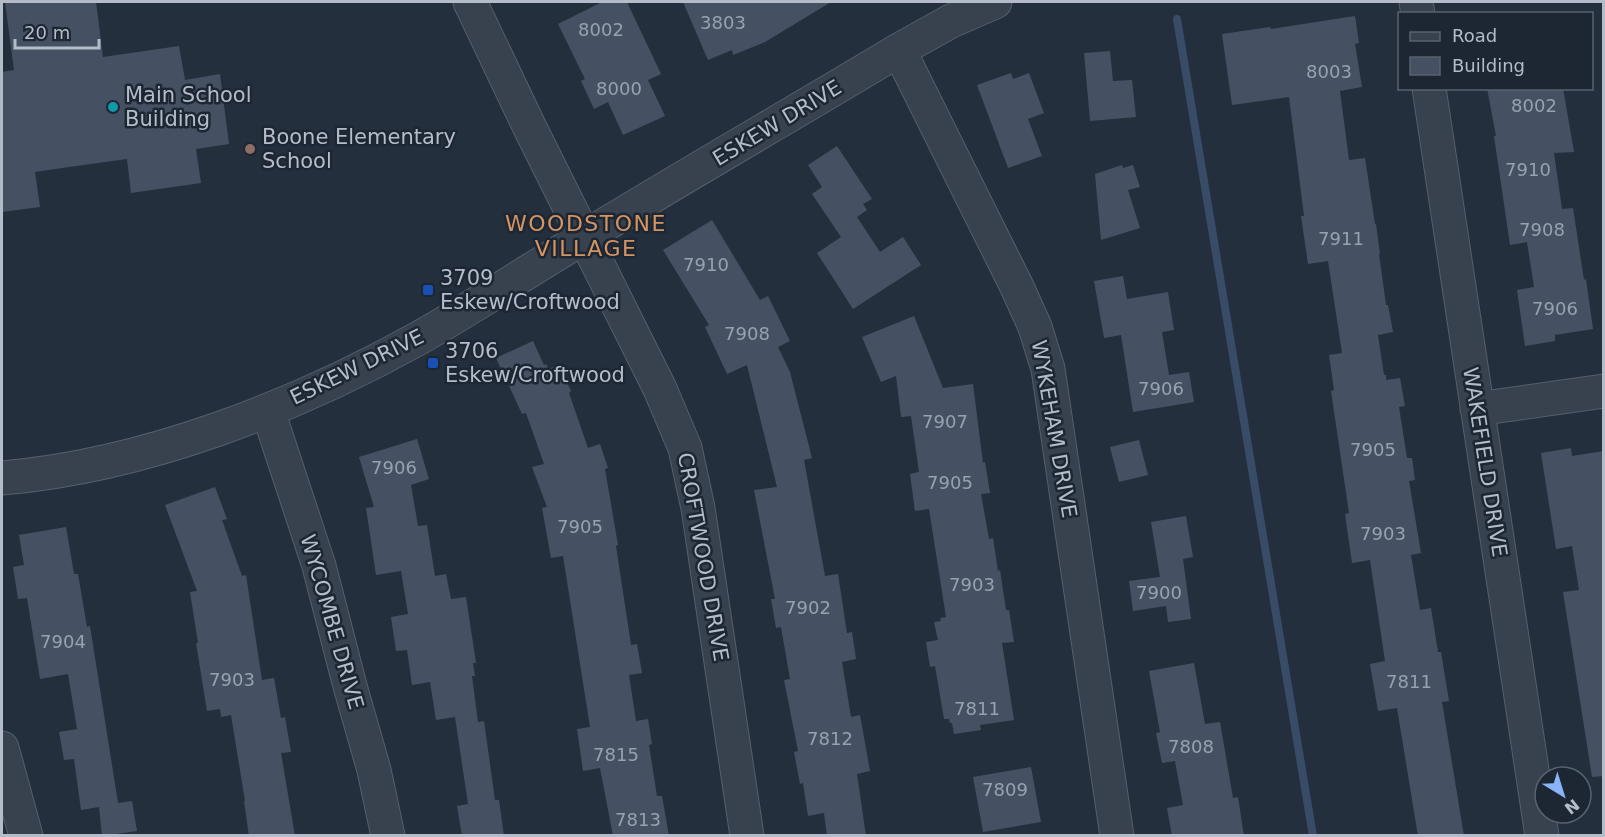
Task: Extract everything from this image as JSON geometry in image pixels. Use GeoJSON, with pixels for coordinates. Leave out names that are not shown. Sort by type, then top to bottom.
{"type":"FeatureCollection","features":[{"type":"Feature","properties":{"kind":"street","name":"CROFTWOOD DRIVE"},"geometry":{"type":"LineString","coordinates":[[470,2],[502,72],[660,389],[685,448],[698,508],[747,836]]}},
{"type":"Feature","properties":{"kind":"street","name":"ESKEW DRIVE"},"geometry":{"type":"LineString","coordinates":[[2,478],[101,463],[187,439],[268,411],[368,365],[418,338],[899,50],[951,21],[994,2]]}},
{"type":"Feature","properties":{"kind":"street","name":"WYKEHAM DRIVE"},"geometry":{"type":"LineString","coordinates":[[899,50],[1017,287],[1035,327],[1048,369],[1117,836]]}},
{"type":"Feature","properties":{"kind":"street","name":"WAKEFIELD DRIVE"},"geometry":{"type":"LineString","coordinates":[[1429,90],[1542,836]]}},
{"type":"Feature","properties":{"kind":"street"},"geometry":{"type":"LineString","coordinates":[[1477,409],[1604,391]]}},
{"type":"Feature","properties":{"kind":"street","name":"WYCOMBE DRIVE"},"geometry":{"type":"LineString","coordinates":[[268,411],[319,566],[374,770],[388,836]]}},
{"type":"Feature","properties":{"kind":"street"},"geometry":{"type":"LineString","coordinates":[[2,748],[26,836]]}},
{"type":"Feature","properties":{"kind":"building","name":"Main School Building"},"geometry":{"type":"Polygon","coordinates":[[[5,2],[96,2],[103,57],[179,46],[185,80],[220,74],[229,144],[196,149],[201,183],[131,193],[127,159],[69,167],[35,172],[40,207],[2,212],[2,72],[14,70],[5,2]]]}},
{"type":"Feature","properties":{"kind":"building"},"geometry":{"type":"Polygon","coordinates":[[[602,2],[627,2],[661,74],[648,80],[665,116],[623,135],[608,102],[594,109],[581,81],[585,79],[558,24],[602,2]]]}},
{"type":"Feature","properties":{"kind":"building"},"geometry":{"type":"Polygon","coordinates":[[[683,2],[831,2],[765,42],[733,55],[732,50],[708,60],[683,2]]]}},
{"type":"Feature","properties":{"kind":"building"},"geometry":{"type":"Polygon","coordinates":[[[1355,16],[1359,43],[1355,44],[1362,87],[1340,91],[1349,160],[1365,158],[1386,305],[1388,305],[1393,332],[1378,335],[1384,375],[1386,375],[1386,380],[1400,378],[1405,406],[1399,407],[1407,458],[1412,458],[1415,480],[1409,481],[1421,553],[1411,555],[1420,610],[1431,608],[1438,652],[1441,652],[1449,701],[1442,702],[1464,836],[1418,836],[1397,708],[1378,711],[1370,664],[1385,661],[1370,560],[1352,563],[1345,514],[1349,513],[1331,391],[1334,390],[1329,355],[1342,353],[1328,261],[1308,264],[1289,97],[1232,105],[1222,34],[1355,16]]]}},
{"type":"Feature","properties":{"kind":"building"},"geometry":{"type":"Polygon","coordinates":[[[1110,51],[1113,81],[1132,80],[1136,117],[1090,121],[1084,53],[1110,51]]]}},
{"type":"Feature","properties":{"kind":"building"},"geometry":{"type":"Polygon","coordinates":[[[1011,73],[1013,79],[1029,73],[1044,113],[1028,119],[1042,156],[1008,168],[977,85],[1011,73]]]}},
{"type":"Feature","properties":{"kind":"building"},"geometry":{"type":"Polygon","coordinates":[[[1487,90],[1563,90],[1574,152],[1554,153],[1562,209],[1573,208],[1593,329],[1555,335],[1555,341],[1525,346],[1517,290],[1534,287],[1527,242],[1510,245],[1494,136],[1496,136],[1487,90]]]}},
{"type":"Feature","properties":{"kind":"building"},"geometry":{"type":"Polygon","coordinates":[[[837,146],[872,199],[863,204],[867,210],[857,217],[880,252],[903,237],[921,265],[853,309],[817,253],[841,237],[812,194],[822,187],[808,165],[837,146]]]}},
{"type":"Feature","properties":{"kind":"building"},"geometry":{"type":"Polygon","coordinates":[[[1122,165],[1123,168],[1133,165],[1140,187],[1128,190],[1140,228],[1101,240],[1095,174],[1122,165]]]}},
{"type":"Feature","properties":{"kind":"building"},"geometry":{"type":"Polygon","coordinates":[[[712,220],[760,300],[768,296],[790,341],[778,347],[790,372],[812,458],[804,460],[825,576],[838,574],[847,633],[852,632],[856,659],[842,662],[851,717],[860,715],[870,771],[857,774],[866,836],[827,836],[824,813],[808,816],[803,783],[800,784],[794,752],[798,751],[784,680],[790,679],[781,627],[776,628],[771,599],[775,599],[754,490],[777,487],[747,365],[727,374],[705,327],[709,325],[663,250],[712,220]]]}},
{"type":"Feature","properties":{"kind":"building"},"geometry":{"type":"Polygon","coordinates":[[[1123,276],[1127,299],[1168,292],[1174,330],[1162,332],[1169,375],[1189,372],[1194,402],[1133,412],[1121,335],[1104,338],[1094,281],[1123,276]]]}},
{"type":"Feature","properties":{"kind":"building"},"geometry":{"type":"Polygon","coordinates":[[[914,316],[943,388],[973,384],[983,463],[985,462],[990,493],[981,494],[989,539],[993,538],[1014,642],[1002,643],[1014,720],[980,725],[981,730],[954,734],[952,723],[949,719],[944,719],[935,666],[930,667],[926,642],[938,640],[934,622],[946,617],[929,509],[915,511],[910,474],[919,472],[911,416],[901,417],[896,376],[881,382],[862,337],[914,316]]]}},
{"type":"Feature","properties":{"kind":"building"},"geometry":{"type":"Polygon","coordinates":[[[533,341],[544,365],[546,364],[549,369],[559,364],[571,391],[569,393],[588,448],[600,444],[608,468],[605,469],[631,645],[637,644],[642,673],[629,675],[636,721],[648,719],[652,744],[649,745],[657,796],[662,796],[669,836],[613,836],[600,768],[583,771],[577,729],[590,727],[563,556],[551,558],[542,508],[547,507],[532,467],[544,464],[526,413],[522,414],[496,358],[533,341]]]}},
{"type":"Feature","properties":{"kind":"building"},"geometry":{"type":"Polygon","coordinates":[[[417,439],[429,479],[411,485],[418,526],[427,525],[435,576],[446,574],[451,599],[466,597],[476,663],[473,663],[475,676],[472,676],[478,722],[484,721],[495,800],[499,800],[504,836],[462,836],[457,806],[468,804],[455,717],[436,720],[430,682],[412,685],[407,650],[396,651],[391,617],[408,614],[401,571],[376,575],[366,508],[374,507],[359,457],[417,439]]]}},
{"type":"Feature","properties":{"kind":"building"},"geometry":{"type":"Polygon","coordinates":[[[1139,440],[1148,475],[1119,482],[1110,447],[1139,440]]]}},
{"type":"Feature","properties":{"kind":"building"},"geometry":{"type":"Polygon","coordinates":[[[1571,448],[1572,456],[1604,451],[1604,776],[1593,777],[1593,765],[1590,765],[1563,592],[1579,590],[1572,546],[1556,549],[1541,453],[1571,448]]]}},
{"type":"Feature","properties":{"kind":"building"},"geometry":{"type":"Polygon","coordinates":[[[215,487],[227,519],[222,520],[242,576],[246,575],[262,680],[274,678],[281,718],[285,717],[291,752],[281,753],[295,836],[249,836],[231,715],[221,717],[220,709],[207,711],[190,592],[197,591],[165,505],[215,487]]]}},
{"type":"Feature","properties":{"kind":"building"},"geometry":{"type":"Polygon","coordinates":[[[1186,516],[1193,557],[1183,559],[1191,619],[1168,622],[1166,606],[1133,611],[1129,581],[1160,577],[1151,522],[1186,516]]]}},
{"type":"Feature","properties":{"kind":"building"},"geometry":{"type":"Polygon","coordinates":[[[66,527],[74,574],[78,574],[87,627],[90,626],[118,803],[132,801],[137,831],[102,836],[99,807],[81,810],[74,759],[64,760],[59,732],[77,729],[68,674],[40,679],[27,598],[18,599],[13,567],[24,565],[19,535],[66,527]]]}},
{"type":"Feature","properties":{"kind":"building"},"geometry":{"type":"Polygon","coordinates":[[[1194,663],[1205,724],[1220,722],[1233,798],[1238,797],[1244,836],[1172,836],[1167,808],[1183,805],[1175,761],[1162,763],[1156,733],[1160,732],[1149,671],[1194,663]]]}},
{"type":"Feature","properties":{"kind":"building"},"geometry":{"type":"Polygon","coordinates":[[[1031,767],[1041,822],[983,832],[973,777],[1031,767]]]}},
{"type":"Feature","properties":{"kind":"waterway"},"geometry":{"type":"LineString","coordinates":[[1177,19],[1313,836]]}},
{"type":"Feature","properties":{"kind":"place","name":"Main School Building"},"geometry":{"type":"Point","coordinates":[113,107]}},
{"type":"Feature","properties":{"kind":"place","name":"Boone Elementary School"},"geometry":{"type":"Point","coordinates":[250,149]}},
{"type":"Feature","properties":{"kind":"place","name":"3709 Eskew/Croftwood"},"geometry":{"type":"Point","coordinates":[428,290]}},
{"type":"Feature","properties":{"kind":"place","name":"3706 Eskew/Croftwood"},"geometry":{"type":"Point","coordinates":[433,363]}},
{"type":"Feature","properties":{"kind":"district","name":"WOODSTONE VILLAGE"},"geometry":{"type":"Point","coordinates":[586,236]}}]}
